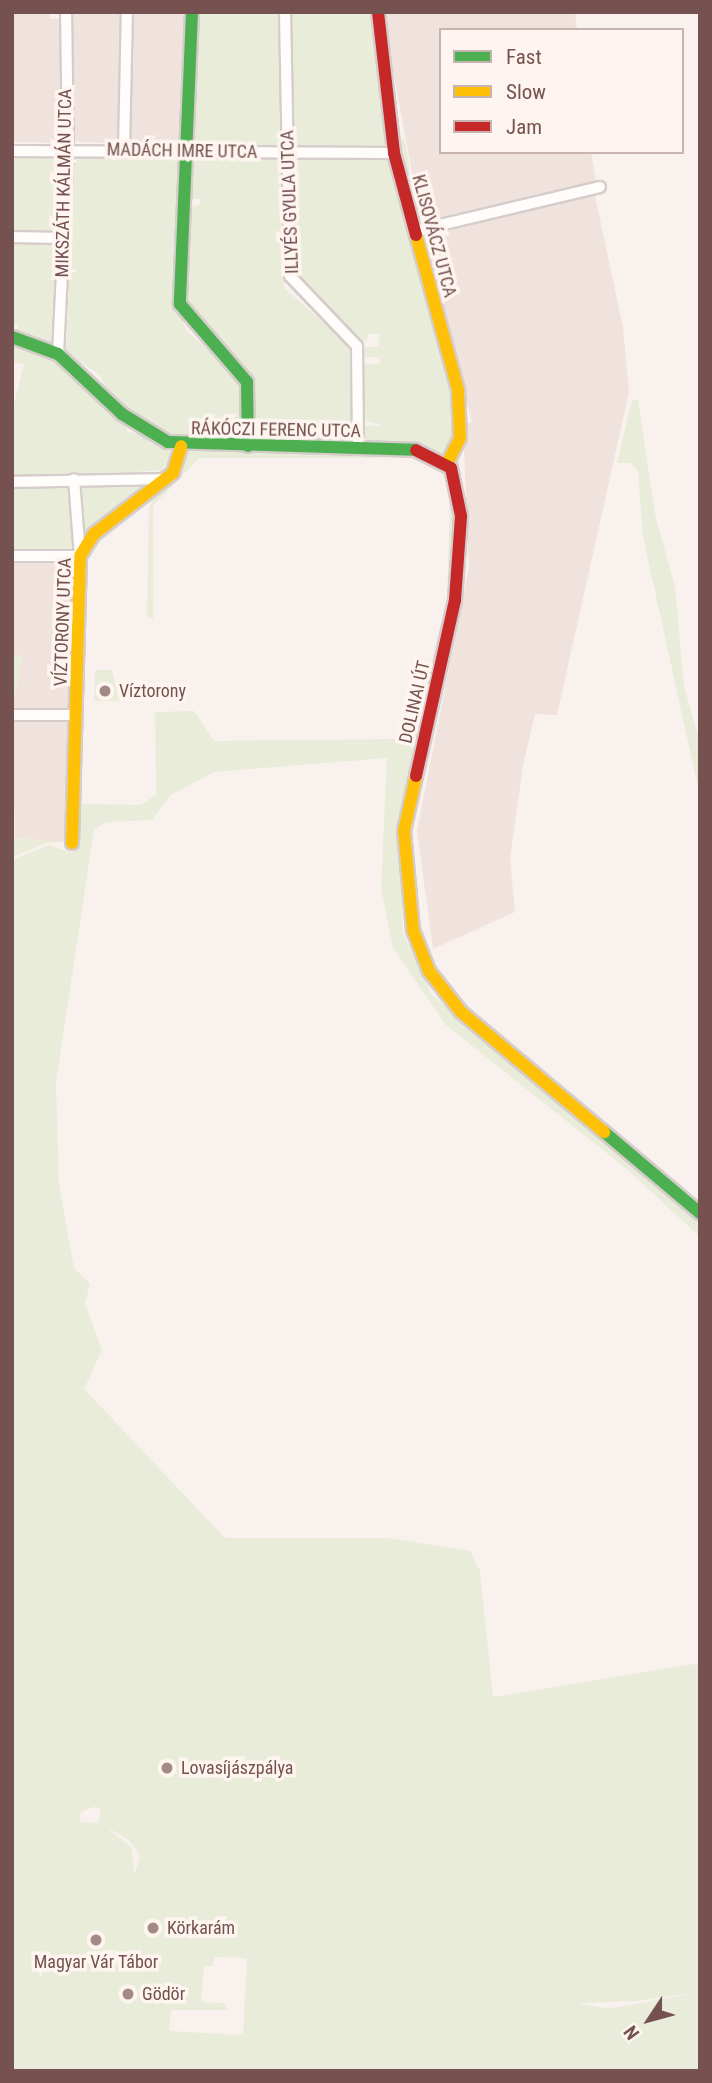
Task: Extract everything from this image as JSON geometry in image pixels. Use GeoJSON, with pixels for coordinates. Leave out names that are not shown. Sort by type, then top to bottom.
{"type":"FeatureCollection","features":[{"type":"Feature","properties":{"kind":"street","name":"MIKSZÁTH KÁLMÁN UTCA"},"geometry":{"type":"LineString","coordinates":[[58,354],[68,151],[66,12]]}},
{"type":"Feature","properties":{"kind":"street"},"geometry":{"type":"LineString","coordinates":[[124,150],[127,12]]}},
{"type":"Feature","properties":{"kind":"street"},"geometry":{"type":"LineString","coordinates":[[192,12],[182,150],[181,308],[247,382],[248,446]]}},
{"type":"Feature","properties":{"kind":"street","name":"ILLYÉS GYULA UTCA"},"geometry":{"type":"LineString","coordinates":[[285,12],[290,279],[357,346],[358,448]]}},
{"type":"Feature","properties":{"kind":"street","name":"KLISOVÁCZ UTCA"},"geometry":{"type":"LineString","coordinates":[[378,12],[394,153],[458,390],[460,438],[447,463]]}},
{"type":"Feature","properties":{"kind":"street","name":"MADÁCH IMRE UTCA"},"geometry":{"type":"LineString","coordinates":[[12,151],[394,153]]}},
{"type":"Feature","properties":{"kind":"street"},"geometry":{"type":"LineString","coordinates":[[415,231],[600,187]]}},
{"type":"Feature","properties":{"kind":"street"},"geometry":{"type":"LineString","coordinates":[[12,237],[62,238]]}},
{"type":"Feature","properties":{"kind":"street","name":"RÁKÓCZI FERENC UTCA"},"geometry":{"type":"LineString","coordinates":[[12,337],[58,354],[135,425],[181,446],[416,450],[447,463]]}},
{"type":"Feature","properties":{"kind":"street","name":"VÍZTORONY UTCA"},"geometry":{"type":"LineString","coordinates":[[72,843],[80,556],[94,534],[173,473],[181,446]]}},
{"type":"Feature","properties":{"kind":"street","name":"DOLINAI ÚT"},"geometry":{"type":"LineString","coordinates":[[447,463],[461,516],[455,600],[402,860],[419,948],[461,1012],[700,1213]]}},
{"type":"Feature","properties":{"kind":"street"},"geometry":{"type":"LineString","coordinates":[[12,556],[80,556],[74,479]]}},
{"type":"Feature","properties":{"kind":"street"},"geometry":{"type":"LineString","coordinates":[[12,482],[163,479]]}},
{"type":"Feature","properties":{"kind":"street"},"geometry":{"type":"LineString","coordinates":[[12,715],[76,715]]}},
{"type":"Feature","properties":{"kind":"shaded area"},"geometry":{"type":"Polygon","coordinates":[[[12,12],[50,12],[50,19],[60,19],[62,143],[12,142],[12,12]]]}},
{"type":"Feature","properties":{"kind":"shaded area"},"geometry":{"type":"Polygon","coordinates":[[[70,12],[123,12],[121,144],[70,141],[70,12]]]}},
{"type":"Feature","properties":{"kind":"shaded area"},"geometry":{"type":"Polygon","coordinates":[[[129,12],[185,12],[179,144],[129,145],[129,12]]]}},
{"type":"Feature","properties":{"kind":"shaded area"},"geometry":{"type":"Polygon","coordinates":[[[382,12],[575,12],[577,28],[439,28],[439,154],[591,154],[596,182],[422,226],[382,12]]]}},
{"type":"Feature","properties":{"kind":"shaded area"},"geometry":{"type":"Polygon","coordinates":[[[594,191],[623,327],[629,392],[557,715],[535,714],[523,765],[510,859],[515,912],[433,949],[417,831],[469,567],[464,449],[466,424],[472,422],[425,233],[594,191]]]}},
{"type":"Feature","properties":{"kind":"shaded area"},"geometry":{"type":"Polygon","coordinates":[[[12,559],[72,559],[77,630],[69,712],[12,712],[12,559]]]}},
{"type":"Feature","properties":{"kind":"shaded area"},"geometry":{"type":"Polygon","coordinates":[[[12,719],[70,720],[65,842],[15,838],[12,719]]]}},
{"type":"Feature","properties":{"kind":"green space"},"geometry":{"type":"Polygon","coordinates":[[[196,12],[282,12],[281,149],[190,148],[196,12]]]}},
{"type":"Feature","properties":{"kind":"green space"},"geometry":{"type":"Polygon","coordinates":[[[289,12],[376,12],[388,148],[292,147],[289,12]]]}},
{"type":"Feature","properties":{"kind":"green space"},"geometry":{"type":"Polygon","coordinates":[[[404,138],[412,191],[402,176],[399,141],[404,138]]]}},
{"type":"Feature","properties":{"kind":"green space"},"geometry":{"type":"Polygon","coordinates":[[[12,154],[61,158],[56,234],[12,234],[12,154]]]}},
{"type":"Feature","properties":{"kind":"green space"},"geometry":{"type":"Polygon","coordinates":[[[75,155],[178,157],[172,292],[186,330],[243,382],[243,439],[164,435],[117,404],[121,400],[111,399],[99,374],[66,354],[75,155]]]}},
{"type":"Feature","properties":{"kind":"green space"},"geometry":{"type":"Polygon","coordinates":[[[186,156],[283,157],[284,288],[354,349],[352,443],[253,441],[253,377],[184,308],[189,206],[200,205],[200,199],[185,199],[186,156]]]}},
{"type":"Feature","properties":{"kind":"green space"},"geometry":{"type":"Polygon","coordinates":[[[296,156],[391,158],[455,409],[454,444],[447,454],[361,442],[362,426],[382,425],[361,419],[362,365],[380,363],[379,357],[362,357],[362,347],[379,347],[379,334],[368,334],[367,342],[354,337],[292,270],[297,267],[296,156]]]}},
{"type":"Feature","properties":{"kind":"green space"},"geometry":{"type":"Polygon","coordinates":[[[12,241],[59,245],[53,345],[17,333],[18,323],[12,329],[12,241]]]}},
{"type":"Feature","properties":{"kind":"green space"},"geometry":{"type":"Polygon","coordinates":[[[12,342],[47,357],[46,351],[104,401],[102,408],[106,404],[128,423],[127,431],[169,446],[170,461],[161,469],[167,470],[12,479],[12,412],[24,364],[12,362],[12,342]]]}},
{"type":"Feature","properties":{"kind":"green space"},"geometry":{"type":"Polygon","coordinates":[[[632,400],[638,400],[655,514],[675,587],[684,687],[700,742],[700,796],[643,537],[638,471],[631,463],[617,463],[632,400]]]}},
{"type":"Feature","properties":{"kind":"green space"},"geometry":{"type":"Polygon","coordinates":[[[185,450],[414,453],[445,467],[457,511],[453,597],[399,822],[403,933],[432,995],[700,1217],[700,1237],[628,1170],[446,1025],[393,948],[381,887],[387,758],[214,772],[171,795],[152,820],[106,822],[94,830],[56,1082],[59,1184],[74,1268],[90,1284],[85,1303],[102,1350],[84,1389],[225,1538],[388,1538],[470,1551],[480,1571],[493,1697],[700,1663],[700,2071],[12,2071],[12,860],[49,845],[72,853],[79,804],[141,805],[156,795],[155,712],[194,711],[214,741],[398,739],[407,714],[420,714],[447,598],[450,500],[444,475],[432,465],[413,458],[199,458],[153,506],[153,620],[147,616],[149,511],[154,494],[88,553],[86,613],[85,564],[89,543],[153,490],[185,450]],[[94,1807],[81,1812],[80,1822],[98,1823],[101,1808],[94,1807]],[[106,1827],[132,1848],[134,1876],[140,1856],[129,1840],[106,1827]],[[215,1957],[213,1966],[204,1967],[201,2002],[223,2003],[228,2010],[171,2010],[169,2031],[243,2035],[247,1958],[215,1957]],[[699,1992],[637,2001],[578,2003],[608,2009],[699,1992]]]}},
{"type":"Feature","properties":{"kind":"green space"},"geometry":{"type":"Polygon","coordinates":[[[72,481],[67,493],[76,553],[12,554],[12,484],[72,481]]]}},
{"type":"Feature","properties":{"kind":"green space"},"geometry":{"type":"Polygon","coordinates":[[[150,483],[84,541],[76,484],[150,483]]]}},
{"type":"Feature","properties":{"kind":"green space"},"geometry":{"type":"Polygon","coordinates":[[[12,655],[23,655],[12,712],[12,655]]]}},
{"type":"Feature","properties":{"kind":"green space"},"geometry":{"type":"Polygon","coordinates":[[[95,670],[112,670],[119,701],[94,701],[95,670]]]}},
{"type":"Feature","properties":{"kind":"green space"},"geometry":{"type":"Polygon","coordinates":[[[12,794],[15,838],[68,842],[47,843],[12,857],[12,794]]]}},
{"type":"Feature","properties":{"kind":"waterway"},"geometry":{"type":"LineString","coordinates":[[297,158],[322,157]]}},
{"type":"Feature","properties":{"kind":"waterway"},"geometry":{"type":"LineString","coordinates":[[376,158],[389,159]]}},
{"type":"Feature","properties":{"kind":"waterway"},"geometry":{"type":"LineString","coordinates":[[137,432],[147,439]]}},
{"type":"Feature","properties":{"kind":"traffic: fast"},"geometry":{"type":"LineString","coordinates":[[192,12],[180,304],[247,382],[248,446]]}},
{"type":"Feature","properties":{"kind":"traffic: fast"},"geometry":{"type":"LineString","coordinates":[[12,337],[58,354],[122,414],[168,442],[416,450]]}},
{"type":"Feature","properties":{"kind":"traffic: fast"},"geometry":{"type":"LineString","coordinates":[[604,1132],[700,1213]]}},
{"type":"Feature","properties":{"kind":"traffic: slow"},"geometry":{"type":"LineString","coordinates":[[416,235],[458,390],[460,438],[447,463]]}},
{"type":"Feature","properties":{"kind":"traffic: slow"},"geometry":{"type":"LineString","coordinates":[[72,843],[80,556],[94,534],[173,473],[181,446]]}},
{"type":"Feature","properties":{"kind":"traffic: slow"},"geometry":{"type":"LineString","coordinates":[[416,776],[404,831],[413,930],[429,971],[461,1012],[604,1132]]}},
{"type":"Feature","properties":{"kind":"traffic: jam"},"geometry":{"type":"LineString","coordinates":[[378,12],[394,153],[416,235]]}},
{"type":"Feature","properties":{"kind":"traffic: jam"},"geometry":{"type":"LineString","coordinates":[[416,450],[451,468],[461,516],[455,600],[416,776]]}},
{"type":"Feature","properties":{"kind":"place","name":"Víztorony"},"geometry":{"type":"Point","coordinates":[105,691]}},
{"type":"Feature","properties":{"kind":"place","name":"Lovasíjászpálya"},"geometry":{"type":"Point","coordinates":[167,1768]}},
{"type":"Feature","properties":{"kind":"place","name":"Körkarám"},"geometry":{"type":"Point","coordinates":[153,1928]}},
{"type":"Feature","properties":{"kind":"place","name":"Magyar Vár Tábor"},"geometry":{"type":"Point","coordinates":[96,1940]}},
{"type":"Feature","properties":{"kind":"place","name":"Gödör"},"geometry":{"type":"Point","coordinates":[128,1994]}}]}
